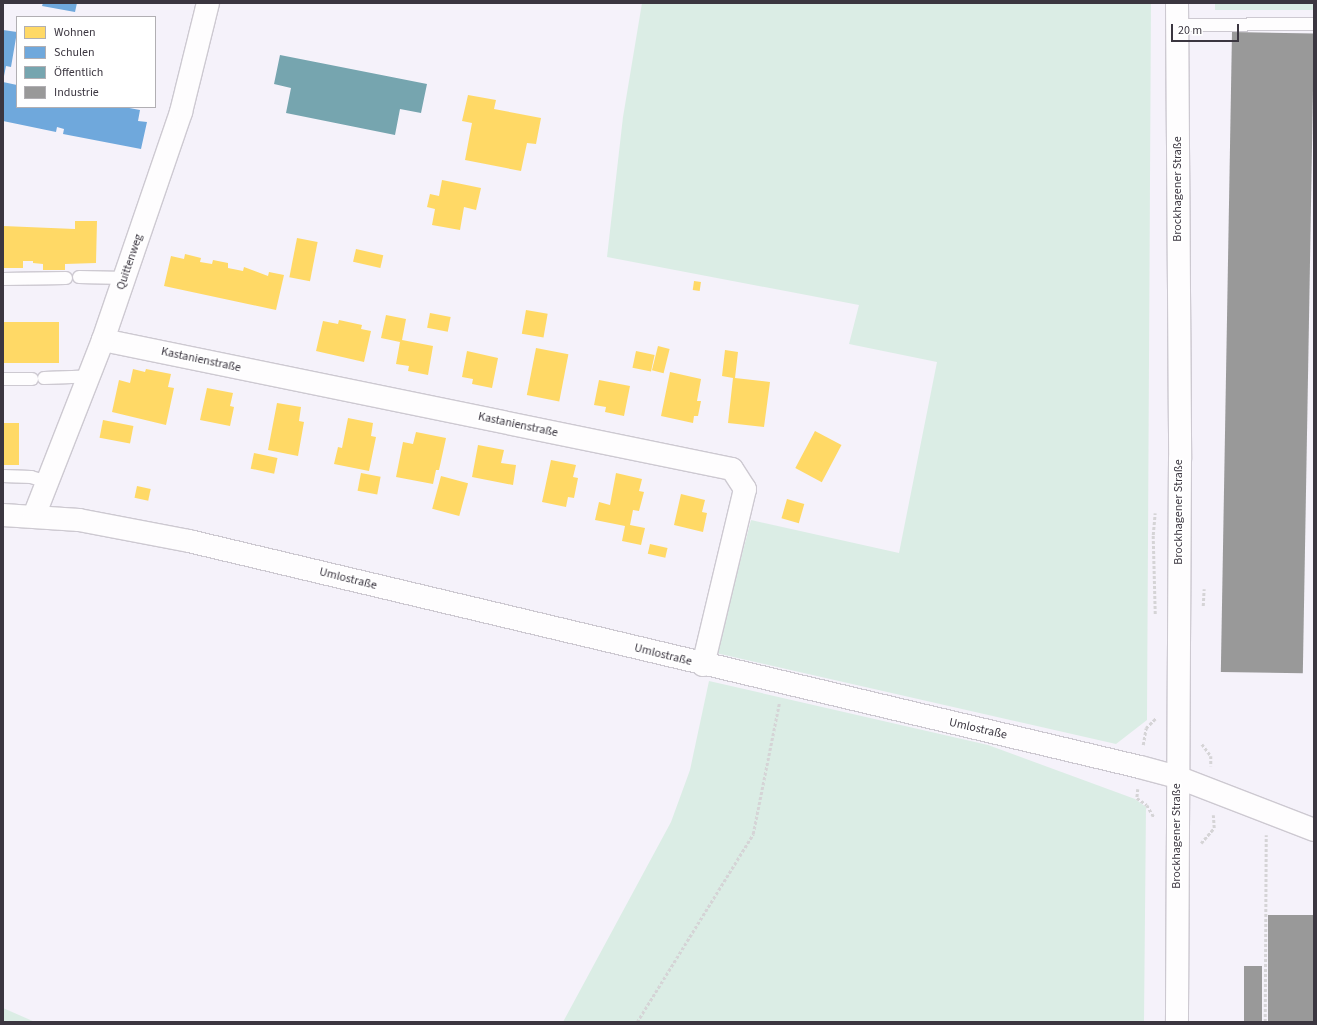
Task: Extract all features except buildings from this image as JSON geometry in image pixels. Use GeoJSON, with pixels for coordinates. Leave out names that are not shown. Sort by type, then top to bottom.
{"type":"FeatureCollection","features":[{"type":"Feature","properties":{"kind":"street","name":"Quittenweg"},"geometry":{"type":"LineString","coordinates":[[34,516],[103,340],[125,278],[181,112],[208,3]]}},
{"type":"Feature","properties":{"kind":"street","name":"Brockhagener Straße"},"geometry":{"type":"LineString","coordinates":[[1177,3],[1180,459],[1177,777],[1178,1022]]}},
{"type":"Feature","properties":{"kind":"street","name":"Kastanienstraße"},"geometry":{"type":"LineString","coordinates":[[103,340],[732,469],[745,489],[703,665]]}},
{"type":"Feature","properties":{"kind":"street","name":"Umlostraße"},"geometry":{"type":"LineString","coordinates":[[3,515],[79,520],[189,541],[1177,777],[1314,830]]}},
{"type":"Feature","properties":{"kind":"lane"},"geometry":{"type":"LineString","coordinates":[[1177,25],[1314,24]]}},
{"type":"Feature","properties":{"kind":"lane"},"geometry":{"type":"LineString","coordinates":[[79,277],[125,278]]}},
{"type":"Feature","properties":{"kind":"lane"},"geometry":{"type":"LineString","coordinates":[[3,279],[66,278]]}},
{"type":"Feature","properties":{"kind":"lane"},"geometry":{"type":"LineString","coordinates":[[3,379],[79,377],[87,380]]}},
{"type":"Feature","properties":{"kind":"lane"},"geometry":{"type":"LineString","coordinates":[[3,476],[31,477],[47,482]]}},
{"type":"Feature","properties":{"kind":"path"},"geometry":{"type":"LineString","coordinates":[[637,1022],[753,834],[783,683]]}},
{"type":"Feature","properties":{"kind":"path"},"geometry":{"type":"LineString","coordinates":[[1265,1022],[1266,811]]}},
{"type":"Feature","properties":{"kind":"shaded area"},"geometry":{"type":"Polygon","coordinates":[[[642,3],[1151,3],[1147,720],[1116,744],[716,653],[751,520],[899,553],[937,362],[849,344],[859,305],[607,257],[623,117],[642,3]]]}},
{"type":"Feature","properties":{"kind":"shaded area"},"geometry":{"type":"Polygon","coordinates":[[[1215,3],[1314,3],[1314,10],[1215,10],[1215,3]]]}},
{"type":"Feature","properties":{"kind":"shaded area"},"geometry":{"type":"Polygon","coordinates":[[[709,681],[988,745],[1135,799],[1146,807],[1144,1022],[563,1022],[671,822],[690,770],[709,681]]]}},
{"type":"Feature","properties":{"kind":"shaded area"},"geometry":{"type":"Polygon","coordinates":[[[3,1008],[35,1022],[3,1022],[3,1008]]]}}]}
